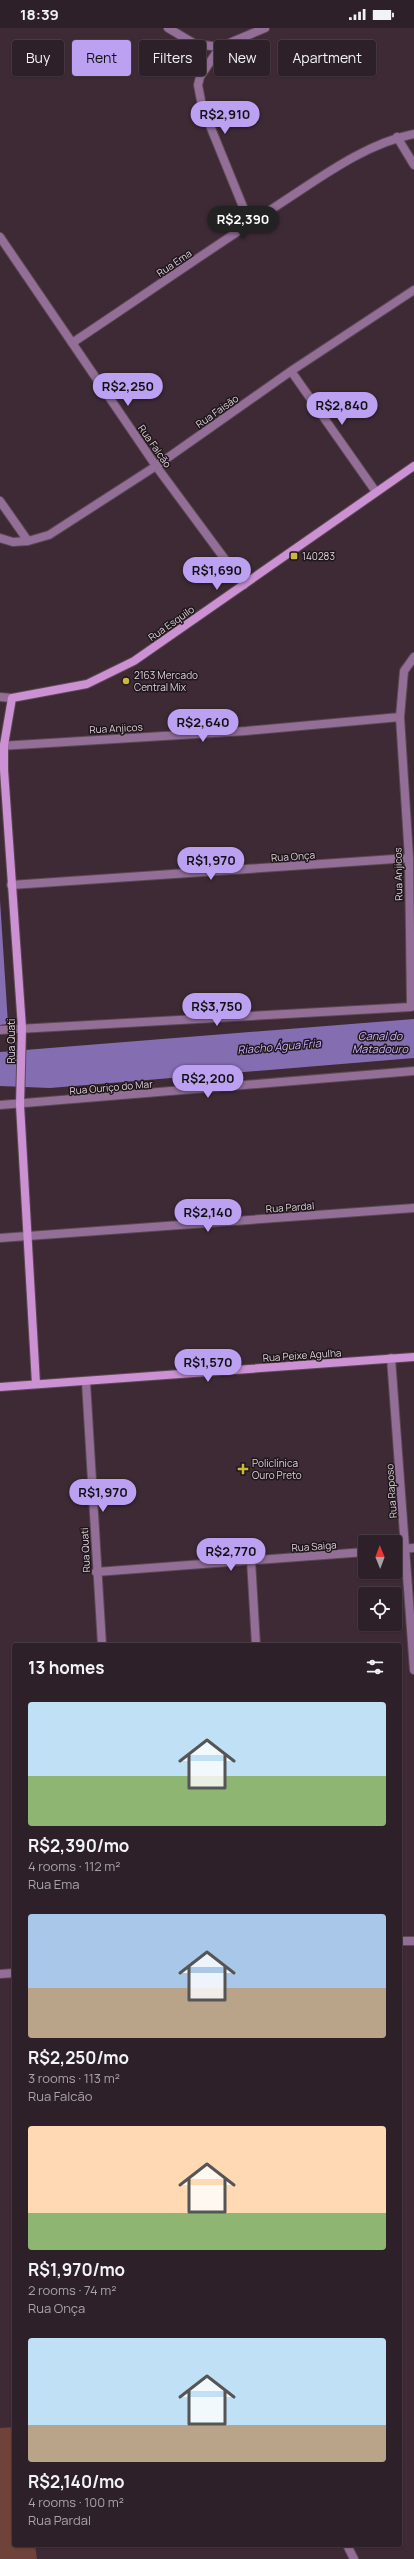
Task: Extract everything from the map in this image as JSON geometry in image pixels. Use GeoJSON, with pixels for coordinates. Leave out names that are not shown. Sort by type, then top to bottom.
{"type":"FeatureCollection","features":[{"type":"Feature","properties":{"kind":"street"},"geometry":{"type":"LineString","coordinates":[[168,28],[195,44],[214,46]]}},
{"type":"Feature","properties":{"kind":"street"},"geometry":{"type":"LineString","coordinates":[[237,40],[265,28]]}},
{"type":"Feature","properties":{"kind":"street"},"geometry":{"type":"LineString","coordinates":[[214,56],[200,77],[198,89],[202,106],[250,224]]}},
{"type":"Feature","properties":{"kind":"street","name":"Rua Ema"},"geometry":{"type":"LineString","coordinates":[[72,343],[250,224],[358,155],[397,137],[414,134]]}},
{"type":"Feature","properties":{"kind":"street"},"geometry":{"type":"LineString","coordinates":[[397,137],[414,165]]}},
{"type":"Feature","properties":{"kind":"street","name":"Rua Falcão"},"geometry":{"type":"LineString","coordinates":[[0,237],[156,466],[244,584]]}},
{"type":"Feature","properties":{"kind":"street","name":"Rua Faisão"},"geometry":{"type":"LineString","coordinates":[[0,538],[13,542],[28,541],[49,535],[156,466],[291,371],[414,290]]}},
{"type":"Feature","properties":{"kind":"street"},"geometry":{"type":"LineString","coordinates":[[291,371],[376,492]]}},
{"type":"Feature","properties":{"kind":"street","name":"Rua Esquilo"},"geometry":{"type":"LineString","coordinates":[[0,698],[12,698],[87,684],[134,661],[414,466]]}},
{"type":"Feature","properties":{"kind":"street"},"geometry":{"type":"LineString","coordinates":[[0,501],[28,541]]}},
{"type":"Feature","properties":{"kind":"street","name":"Rua Anjicos"},"geometry":{"type":"LineString","coordinates":[[20,1031],[411,1007],[408,858],[400,717],[404,671],[414,657]]}},
{"type":"Feature","properties":{"kind":"street","name":"Rua Quati"},"geometry":{"type":"LineString","coordinates":[[12,698],[2,745],[20,1031],[20,1104],[26,1236],[36,1384]]}},
{"type":"Feature","properties":{"kind":"street","name":"Rua Anjicos"},"geometry":{"type":"LineString","coordinates":[[2,745],[246,731],[400,717]]}},
{"type":"Feature","properties":{"kind":"street","name":"Rua Onça"},"geometry":{"type":"LineString","coordinates":[[11,885],[408,858]]}},
{"type":"Feature","properties":{"kind":"street"},"geometry":{"type":"LineString","coordinates":[[0,1030],[20,1031]]}},
{"type":"Feature","properties":{"kind":"street","name":"Rua Ouriço do Mar"},"geometry":{"type":"LineString","coordinates":[[0,1105],[414,1071]]}},
{"type":"Feature","properties":{"kind":"street","name":"Rua Pardal"},"geometry":{"type":"LineString","coordinates":[[0,1238],[414,1208]]}},
{"type":"Feature","properties":{"kind":"street","name":"Rua Peixe Agulha"},"geometry":{"type":"LineString","coordinates":[[0,1387],[86,1382],[414,1357]]}},
{"type":"Feature","properties":{"kind":"street","name":"Rua Raposo"},"geometry":{"type":"LineString","coordinates":[[391,1358],[414,1670]]}},
{"type":"Feature","properties":{"kind":"street","name":"Rua Quati"},"geometry":{"type":"LineString","coordinates":[[86,1382],[96,1572],[102,1643]]}},
{"type":"Feature","properties":{"kind":"street"},"geometry":{"type":"LineString","coordinates":[[402,1548],[414,1548]]}},
{"type":"Feature","properties":{"kind":"street","name":"Rua Saiga"},"geometry":{"type":"LineString","coordinates":[[96,1572],[358,1552]]}},
{"type":"Feature","properties":{"kind":"street"},"geometry":{"type":"LineString","coordinates":[[251,1560],[256,1643]]}},
{"type":"Feature","properties":{"kind":"street"},"geometry":{"type":"LineString","coordinates":[[402,1941],[414,1940]]}},
{"type":"Feature","properties":{"kind":"street"},"geometry":{"type":"LineString","coordinates":[[0,1974],[12,1973]]}},
{"type":"Feature","properties":{"kind":"street"},"geometry":{"type":"LineString","coordinates":[[348,2547],[354,2559]]}},
{"type":"Feature","properties":{"kind":"shaded area"},"geometry":{"type":"Polygon","coordinates":[[[12,2427],[12,2547],[35,2547],[37,2559],[0,2559],[0,2428],[12,2427]]]}},
{"type":"Feature","properties":{"kind":"water"},"geometry":{"type":"Polygon","coordinates":[[[0,900],[8,1024],[0,1025],[0,900]]]}},
{"type":"Feature","properties":{"kind":"water","name":"Canal do Matadouro"},"geometry":{"type":"Polygon","coordinates":[[[414,1019],[414,1058],[50,1088],[0,1086],[0,1052],[414,1019]]]}},
{"type":"Feature","properties":{"kind":"place","name":"140283"},"geometry":{"type":"Point","coordinates":[294,556]}},
{"type":"Feature","properties":{"kind":"place","name":"2163 Mercado Central Mix"},"geometry":{"type":"Point","coordinates":[126,681]}},
{"type":"Feature","properties":{"kind":"place","name":"Policlínica Ouro Preto"},"geometry":{"type":"Point","coordinates":[243,1469]}},
{"type":"Feature","properties":{"kind":"water label","name":"Riacho Água Fria"},"geometry":{"type":"Point","coordinates":[279,1046]}}]}
